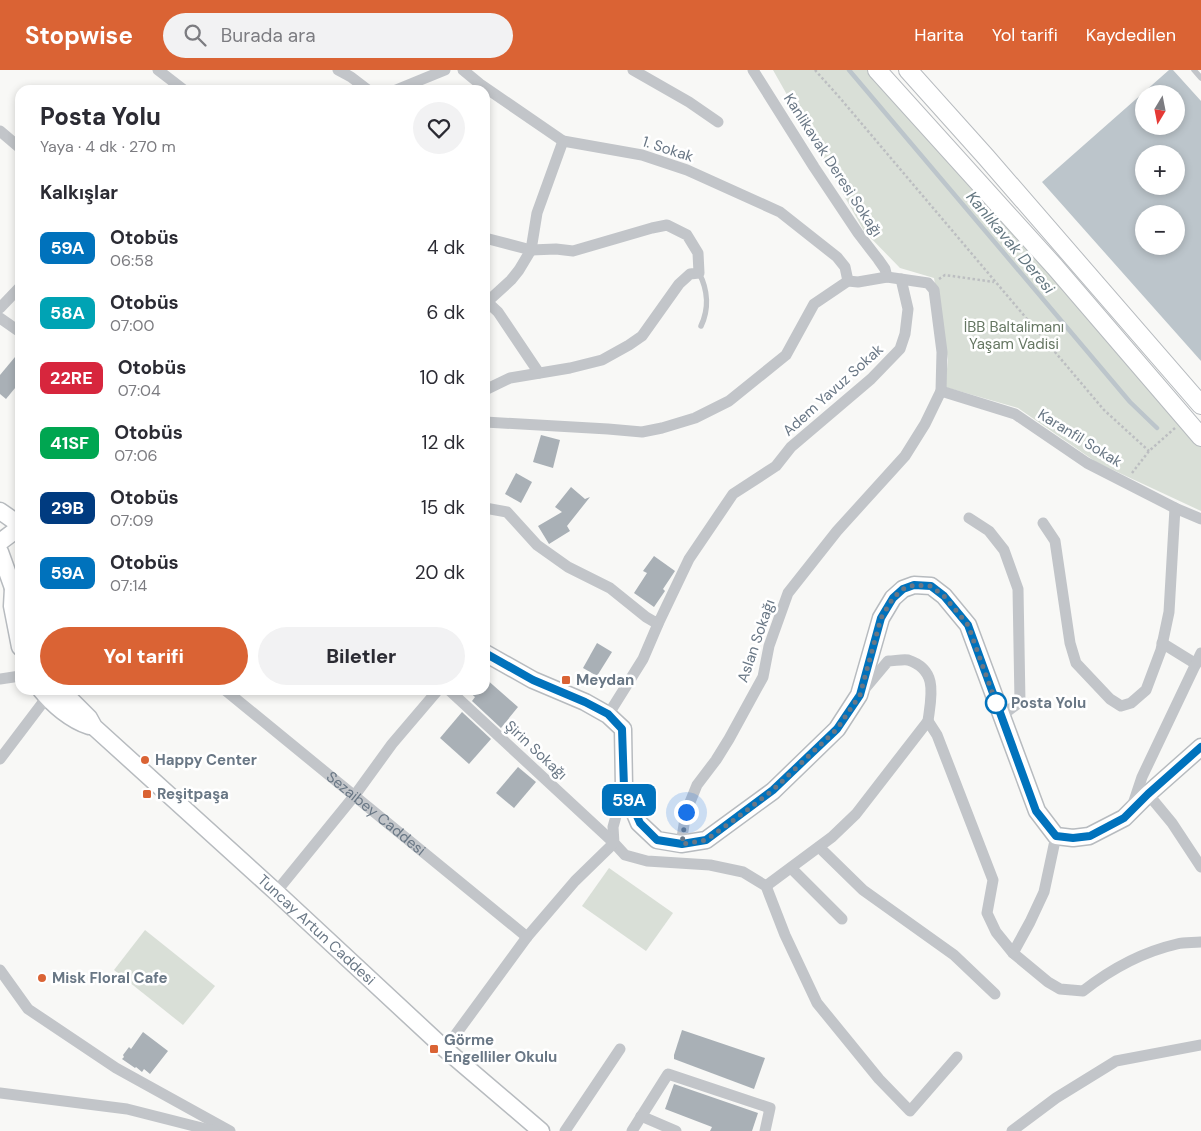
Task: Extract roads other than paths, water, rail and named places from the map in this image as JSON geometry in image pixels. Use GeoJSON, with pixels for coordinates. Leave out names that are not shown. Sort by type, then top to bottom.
{"type":"FeatureCollection","features":[{"type":"Feature","properties":{"kind":"main road"},"geometry":{"type":"LineString","coordinates":[[877,70],[1042,253],[1201,437]]}},
{"type":"Feature","properties":{"kind":"main road"},"geometry":{"type":"LineString","coordinates":[[908,70],[1201,405]]}},
{"type":"Feature","properties":{"kind":"street"},"geometry":{"type":"LineString","coordinates":[[158,70],[178,85]]}},
{"type":"Feature","properties":{"kind":"street"},"geometry":{"type":"LineString","coordinates":[[338,70],[351,76],[362,85]]}},
{"type":"Feature","properties":{"kind":"street"},"geometry":{"type":"LineString","coordinates":[[408,85],[445,70]]}},
{"type":"Feature","properties":{"kind":"street","name":"1. Sokak"},"geometry":{"type":"LineString","coordinates":[[463,70],[481,85]]}},
{"type":"Feature","properties":{"kind":"street"},"geometry":{"type":"LineString","coordinates":[[633,70],[689,102],[718,122]]}},
{"type":"Feature","properties":{"kind":"street","name":"Kanlikavak Deresi Sokağı"},"geometry":{"type":"LineString","coordinates":[[753,70],[814,167],[881,264],[887,277]]}},
{"type":"Feature","properties":{"kind":"street","name":"1. Sokak"},"geometry":{"type":"LineString","coordinates":[[490,91],[564,141],[642,155],[687,170],[780,212],[837,257],[846,267],[848,280]]}},
{"type":"Feature","properties":{"kind":"street"},"geometry":{"type":"LineString","coordinates":[[0,131],[15,144]]}},
{"type":"Feature","properties":{"kind":"street"},"geometry":{"type":"LineString","coordinates":[[490,298],[511,280],[531,250],[537,213],[564,141]]}},
{"type":"Feature","properties":{"kind":"street"},"geometry":{"type":"LineString","coordinates":[[490,239],[531,250],[556,249],[573,251],[652,228],[667,226],[687,235],[698,253],[699,273],[690,274],[679,284],[642,336],[602,360],[510,378],[490,388]]}},
{"type":"Feature","properties":{"kind":"street"},"geometry":{"type":"LineString","coordinates":[[490,422],[608,428],[642,432],[695,418],[730,401],[786,355],[814,304],[848,280],[858,282],[887,277],[928,283],[934,290],[942,352],[940,391]]}},
{"type":"Feature","properties":{"kind":"street","name":"Adem Yavuz Sokak"},"geometry":{"type":"LineString","coordinates":[[608,714],[643,659],[689,559],[733,494],[776,466],[791,448],[871,379],[900,349],[906,334],[908,308],[901,279]]}},
{"type":"Feature","properties":{"kind":"street"},"geometry":{"type":"LineString","coordinates":[[0,308],[15,292]]}},
{"type":"Feature","properties":{"kind":"street"},"geometry":{"type":"LineString","coordinates":[[490,306],[509,327],[539,373]]}},
{"type":"Feature","properties":{"kind":"street"},"geometry":{"type":"LineString","coordinates":[[0,318],[15,328]]}},
{"type":"Feature","properties":{"kind":"street","name":"Karanfil Sokak"},"geometry":{"type":"LineString","coordinates":[[940,391],[1014,414],[1087,463],[1175,508],[1201,519]]}},
{"type":"Feature","properties":{"kind":"street","name":"Aslan Sokağı"},"geometry":{"type":"LineString","coordinates":[[682,844],[686,812],[696,785],[716,760],[763,677],[769,646],[788,593],[837,531],[905,456],[925,424],[940,391]]}},
{"type":"Feature","properties":{"kind":"street"},"geometry":{"type":"LineString","coordinates":[[1043,523],[1055,541],[1070,643],[1076,663],[1110,699],[1121,706],[1131,703],[1146,690],[1162,643],[1169,612],[1175,508]]}},
{"type":"Feature","properties":{"kind":"street"},"geometry":{"type":"LineString","coordinates":[[490,509],[506,512],[537,545],[568,567],[610,588],[646,617],[658,624]]}},
{"type":"Feature","properties":{"kind":"street"},"geometry":{"type":"LineString","coordinates":[[0,511],[15,522]]}},
{"type":"Feature","properties":{"kind":"street"},"geometry":{"type":"LineString","coordinates":[[970,518],[989,531],[1004,550],[1018,589],[1020,702],[1001,716]]}},
{"type":"Feature","properties":{"kind":"street"},"geometry":{"type":"LineString","coordinates":[[0,542],[15,530]]}},
{"type":"Feature","properties":{"kind":"street"},"geometry":{"type":"LineString","coordinates":[[0,552],[15,590]]}},
{"type":"Feature","properties":{"kind":"street"},"geometry":{"type":"LineString","coordinates":[[860,695],[881,618],[893,598],[903,589],[914,585],[931,586],[944,596],[968,625],[1036,811],[1056,836],[1073,838],[1090,836],[1124,818],[1201,747]]}},
{"type":"Feature","properties":{"kind":"street"},"geometry":{"type":"LineString","coordinates":[[15,596],[12,606],[15,621]]}},
{"type":"Feature","properties":{"kind":"street"},"geometry":{"type":"LineString","coordinates":[[1130,811],[1142,777],[1198,659],[1162,643]]}},
{"type":"Feature","properties":{"kind":"street"},"geometry":{"type":"LineString","coordinates":[[445,1049],[527,937],[575,881],[614,843],[613,826],[624,787],[622,729],[608,714],[533,680],[490,656]]}},
{"type":"Feature","properties":{"kind":"street"},"geometry":{"type":"LineString","coordinates":[[624,787],[640,823],[657,840],[682,844],[706,840],[773,790],[837,729],[860,695],[888,661],[908,660],[925,669],[932,683],[928,721],[856,814],[832,837],[766,886],[817,1003],[879,1079],[910,1111],[957,1057]]}},
{"type":"Feature","properties":{"kind":"street"},"geometry":{"type":"LineString","coordinates":[[0,679],[15,677]]}},
{"type":"Feature","properties":{"kind":"street"},"geometry":{"type":"LineString","coordinates":[[0,759],[48,695]]}},
{"type":"Feature","properties":{"kind":"street","name":"Tuncay Artun Caddesi"},"geometry":{"type":"LineString","coordinates":[[54,695],[89,718],[94,727],[445,1049],[540,1131]]}},
{"type":"Feature","properties":{"kind":"street","name":"Sezaibey Caddesi"},"geometry":{"type":"LineString","coordinates":[[231,695],[527,937]]}},
{"type":"Feature","properties":{"kind":"street"},"geometry":{"type":"LineString","coordinates":[[276,892],[355,795],[392,744],[434,695]]}},
{"type":"Feature","properties":{"kind":"street","name":"Şirin Sokağı"},"geometry":{"type":"LineString","coordinates":[[454,695],[603,832],[625,855],[647,861],[710,865],[743,872],[766,886]]}},
{"type":"Feature","properties":{"kind":"street"},"geometry":{"type":"LineString","coordinates":[[928,721],[937,735],[993,880],[987,913],[996,932],[1013,953],[1048,982],[1060,990],[1083,991],[1099,978],[1130,960],[1178,944],[1201,942]]}},
{"type":"Feature","properties":{"kind":"street"},"geometry":{"type":"LineString","coordinates":[[1148,794],[1172,823],[1201,867]]}},
{"type":"Feature","properties":{"kind":"street"},"geometry":{"type":"LineString","coordinates":[[1013,953],[1044,892],[1056,836]]}},
{"type":"Feature","properties":{"kind":"street"},"geometry":{"type":"LineString","coordinates":[[819,847],[862,890],[954,955],[995,994]]}},
{"type":"Feature","properties":{"kind":"street"},"geometry":{"type":"LineString","coordinates":[[791,868],[842,919]]}},
{"type":"Feature","properties":{"kind":"street"},"geometry":{"type":"LineString","coordinates":[[0,970],[28,1009],[116,1068],[230,1131]]}},
{"type":"Feature","properties":{"kind":"street"},"geometry":{"type":"LineString","coordinates":[[1012,1131],[1056,1098],[1116,1062],[1201,1045]]}},
{"type":"Feature","properties":{"kind":"street"},"geometry":{"type":"LineString","coordinates":[[565,1131],[620,1049]]}},
{"type":"Feature","properties":{"kind":"street"},"geometry":{"type":"LineString","coordinates":[[632,1131],[668,1074],[770,1108],[765,1131]]}},
{"type":"Feature","properties":{"kind":"street"},"geometry":{"type":"LineString","coordinates":[[0,1093],[127,1109],[214,1131]]}},
{"type":"Feature","properties":{"kind":"street"},"geometry":{"type":"LineString","coordinates":[[640,1116],[676,1131]]}},
{"type":"Feature","properties":{"kind":"lane"},"geometry":{"type":"LineString","coordinates":[[1194,70],[1201,78]]}},
{"type":"Feature","properties":{"kind":"lane"},"geometry":{"type":"LineString","coordinates":[[699,273],[705,283],[707,302],[701,326]]}},
{"type":"Feature","properties":{"kind":"waterway","name":"Kanlıkavak Deresi"},"geometry":{"type":"LineString","coordinates":[[849,70],[1130,402],[1157,428]]}},
{"type":"Feature","properties":{"kind":"place","name":"Meydan"},"geometry":{"type":"Point","coordinates":[566,680]}},
{"type":"Feature","properties":{"kind":"place","name":"Posta Yolu"},"geometry":{"type":"Point","coordinates":[996,703]}},
{"type":"Feature","properties":{"kind":"place","name":"Happy Center"},"geometry":{"type":"Point","coordinates":[145,760]}},
{"type":"Feature","properties":{"kind":"place","name":"Reşitpaşa"},"geometry":{"type":"Point","coordinates":[147,794]}},
{"type":"Feature","properties":{"kind":"place","name":"Misk Floral Cafe"},"geometry":{"type":"Point","coordinates":[42,978]}},
{"type":"Feature","properties":{"kind":"place","name":"Görme Engelliler Okulu"},"geometry":{"type":"Point","coordinates":[434,1049]}},
{"type":"Feature","properties":{"kind":"park label","name":"İBB Baltalimanı Yaşam Vadisi"},"geometry":{"type":"Point","coordinates":[1014,336]}}]}
